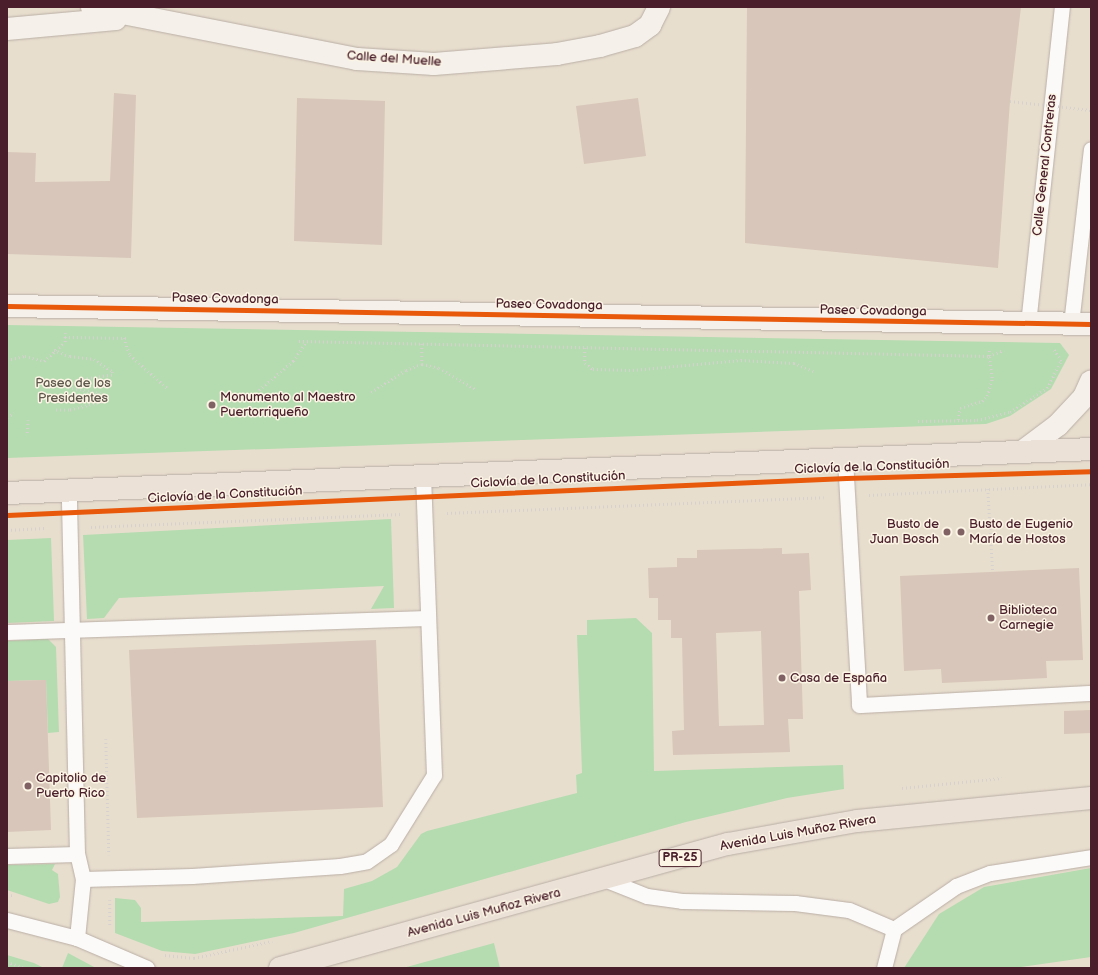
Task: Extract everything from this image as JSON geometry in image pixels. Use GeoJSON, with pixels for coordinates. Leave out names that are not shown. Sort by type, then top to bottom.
{"type":"FeatureCollection","features":[{"type":"Feature","properties":{"kind":"main road"},"geometry":{"type":"LineString","coordinates":[[7,493],[423,478],[1091,449]]}},
{"type":"Feature","properties":{"kind":"main road","name":"Avenida Luis Muñoz Rivera"},"geometry":{"type":"LineString","coordinates":[[280,968],[728,844],[857,821],[1091,798]]}},
{"type":"Feature","properties":{"kind":"street","name":"Calle del Muelle"},"geometry":{"type":"LineString","coordinates":[[92,7],[357,59],[434,64],[557,54],[600,46],[635,36],[650,25],[659,7]]}},
{"type":"Feature","properties":{"kind":"street","name":"Calle del Muelle"},"geometry":{"type":"LineString","coordinates":[[7,29],[141,17]]}},
{"type":"Feature","properties":{"kind":"street","name":"Paseo Covadonga"},"geometry":{"type":"LineString","coordinates":[[7,306],[991,324],[1081,324]]}},
{"type":"Feature","properties":{"kind":"street"},"geometry":{"type":"LineString","coordinates":[[1022,452],[1058,425],[1084,397],[1091,381]]}},
{"type":"Feature","properties":{"kind":"lane","name":"Calle General Contreras"},"geometry":{"type":"LineString","coordinates":[[1028,324],[1062,7]]}},
{"type":"Feature","properties":{"kind":"lane"},"geometry":{"type":"LineString","coordinates":[[1081,324],[1091,150]]}},
{"type":"Feature","properties":{"kind":"lane"},"geometry":{"type":"LineString","coordinates":[[845,459],[859,705],[1091,693]]}},
{"type":"Feature","properties":{"kind":"lane"},"geometry":{"type":"LineString","coordinates":[[83,879],[192,876],[340,866],[367,861],[391,844],[434,776],[423,478]]}},
{"type":"Feature","properties":{"kind":"lane"},"geometry":{"type":"LineString","coordinates":[[68,490],[77,854],[83,879],[77,938]]}},
{"type":"Feature","properties":{"kind":"lane"},"geometry":{"type":"LineString","coordinates":[[7,632],[427,618]]}},
{"type":"Feature","properties":{"kind":"lane"},"geometry":{"type":"LineString","coordinates":[[7,856],[77,854]]}},
{"type":"Feature","properties":{"kind":"lane"},"geometry":{"type":"LineString","coordinates":[[884,968],[894,929],[956,886],[990,873],[1091,857]]}},
{"type":"Feature","properties":{"kind":"lane"},"geometry":{"type":"LineString","coordinates":[[604,879],[647,896],[682,900],[795,902],[849,910],[894,929]]}},
{"type":"Feature","properties":{"kind":"lane"},"geometry":{"type":"LineString","coordinates":[[7,920],[77,938],[146,968]]}},
{"type":"Feature","properties":{"kind":"path"},"geometry":{"type":"LineString","coordinates":[[1010,102],[1091,110]]}},
{"type":"Feature","properties":{"kind":"path"},"geometry":{"type":"LineString","coordinates":[[958,420],[960,408],[982,401],[987,396],[992,378],[989,356],[991,324]]}},
{"type":"Feature","properties":{"kind":"path"},"geometry":{"type":"LineString","coordinates":[[7,360],[25,356],[44,361],[52,355],[54,350],[65,342],[65,332]]}},
{"type":"Feature","properties":{"kind":"path"},"geometry":{"type":"LineString","coordinates":[[65,337],[129,338]]}},
{"type":"Feature","properties":{"kind":"path"},"geometry":{"type":"LineString","coordinates":[[124,338],[130,355],[167,388]]}},
{"type":"Feature","properties":{"kind":"path"},"geometry":{"type":"LineString","coordinates":[[299,341],[989,356],[1012,350]]}},
{"type":"Feature","properties":{"kind":"path"},"geometry":{"type":"LineString","coordinates":[[259,390],[293,361],[306,342]]}},
{"type":"Feature","properties":{"kind":"path"},"geometry":{"type":"LineString","coordinates":[[422,344],[422,364]]}},
{"type":"Feature","properties":{"kind":"path"},"geometry":{"type":"LineString","coordinates":[[585,348],[585,363],[593,369],[632,370],[741,360],[794,363],[813,371]]}},
{"type":"Feature","properties":{"kind":"path"},"geometry":{"type":"LineString","coordinates":[[54,350],[70,356],[94,359],[113,372],[112,375],[66,382],[68,387],[79,391],[105,394],[106,399],[102,402],[69,410],[55,410]]}},
{"type":"Feature","properties":{"kind":"path"},"geometry":{"type":"LineString","coordinates":[[918,421],[987,419],[1010,412],[1047,388],[1061,361],[1056,350],[1049,350]]}},
{"type":"Feature","properties":{"kind":"path"},"geometry":{"type":"LineString","coordinates":[[371,392],[406,370],[422,364],[439,368],[475,388]]}},
{"type":"Feature","properties":{"kind":"path"},"geometry":{"type":"LineString","coordinates":[[7,417],[14,413]]}},
{"type":"Feature","properties":{"kind":"path"},"geometry":{"type":"LineString","coordinates":[[27,433],[28,420]]}},
{"type":"Feature","properties":{"kind":"path"},"geometry":{"type":"LineString","coordinates":[[7,530],[847,497],[1091,484]]}},
{"type":"Feature","properties":{"kind":"path"},"geometry":{"type":"LineString","coordinates":[[988,489],[993,572]]}},
{"type":"Feature","properties":{"kind":"path"},"geometry":{"type":"LineString","coordinates":[[7,894],[21,898]]}},
{"type":"Feature","properties":{"kind":"path"},"geometry":{"type":"LineString","coordinates":[[7,962],[24,968]]}},
{"type":"Feature","properties":{"kind":"green space","name":"Paseo de los Presidentes"},"geometry":{"type":"Polygon","coordinates":[[[7,325],[1060,343],[1069,355],[1051,389],[1010,416],[986,424],[7,458],[7,325]]]}},
{"type":"Feature","properties":{"kind":"green space"},"geometry":{"type":"Polygon","coordinates":[[[391,519],[394,608],[371,609],[384,586],[119,598],[104,618],[87,619],[83,535],[391,519]]]}},
{"type":"Feature","properties":{"kind":"green space"},"geometry":{"type":"Polygon","coordinates":[[[51,538],[54,621],[7,623],[7,540],[51,538]]]}},
{"type":"Feature","properties":{"kind":"green space"},"geometry":{"type":"Polygon","coordinates":[[[636,618],[652,633],[654,771],[843,765],[844,789],[787,798],[686,822],[294,933],[195,954],[162,951],[115,933],[115,898],[135,900],[141,908],[141,922],[343,916],[344,889],[372,881],[397,867],[421,834],[427,831],[577,793],[576,775],[582,773],[577,635],[587,635],[587,620],[636,618]]]}},
{"type":"Feature","properties":{"kind":"green space"},"geometry":{"type":"Polygon","coordinates":[[[48,639],[56,647],[59,732],[48,733],[46,680],[7,681],[7,641],[48,639]]]}},
{"type":"Feature","properties":{"kind":"green space"},"geometry":{"type":"Polygon","coordinates":[[[55,864],[52,870],[58,874],[60,897],[58,902],[49,904],[7,890],[7,865],[55,864]]]}},
{"type":"Feature","properties":{"kind":"green space"},"geometry":{"type":"Polygon","coordinates":[[[1091,868],[1091,957],[1015,968],[904,968],[939,914],[984,887],[1091,868]]]}},
{"type":"Feature","properties":{"kind":"green space"},"geometry":{"type":"Polygon","coordinates":[[[494,943],[500,968],[403,968],[494,943]]]}},
{"type":"Feature","properties":{"kind":"green space"},"geometry":{"type":"Polygon","coordinates":[[[68,953],[96,968],[62,968],[68,953]]]}},
{"type":"Feature","properties":{"kind":"green space"},"geometry":{"type":"Polygon","coordinates":[[[7,955],[34,963],[44,968],[7,968],[7,955]]]}},
{"type":"Feature","properties":{"kind":"building"},"geometry":{"type":"Polygon","coordinates":[[[747,7],[1021,7],[1010,101],[998,268],[745,243],[747,7]]]}},
{"type":"Feature","properties":{"kind":"building"},"geometry":{"type":"Polygon","coordinates":[[[114,93],[136,95],[131,258],[7,254],[7,152],[36,153],[35,182],[110,181],[114,93]]]}},
{"type":"Feature","properties":{"kind":"building"},"geometry":{"type":"Polygon","coordinates":[[[297,98],[385,101],[382,245],[294,241],[297,98]]]}},
{"type":"Feature","properties":{"kind":"building"},"geometry":{"type":"Polygon","coordinates":[[[638,98],[646,156],[584,164],[576,106],[638,98]]]}},
{"type":"Feature","properties":{"kind":"building","name":"Casa de España"},"geometry":{"type":"Polygon","coordinates":[[[782,548],[782,554],[809,553],[811,590],[799,591],[803,719],[788,719],[790,752],[673,755],[672,731],[684,730],[682,638],[671,638],[671,620],[658,620],[658,598],[649,598],[648,568],[677,567],[677,558],[697,558],[697,550],[782,548]],[[761,631],[716,633],[719,726],[764,725],[761,631]]]}},
{"type":"Feature","properties":{"kind":"building","name":"Biblioteca Carnegie"},"geometry":{"type":"Polygon","coordinates":[[[1079,568],[1083,660],[1046,661],[1047,678],[942,683],[941,669],[904,671],[900,576],[1079,568]]]}},
{"type":"Feature","properties":{"kind":"building"},"geometry":{"type":"Polygon","coordinates":[[[376,640],[383,807],[137,818],[129,650],[376,640]]]}},
{"type":"Feature","properties":{"kind":"building","name":"Capitolio de Puerto Rico"},"geometry":{"type":"Polygon","coordinates":[[[46,680],[51,830],[7,832],[7,681],[46,680]]]}},
{"type":"Feature","properties":{"kind":"building"},"geometry":{"type":"Polygon","coordinates":[[[1091,710],[1091,733],[1064,734],[1064,711],[1091,710]]]}},
{"type":"Feature","properties":{"kind":"cycle path"},"geometry":{"type":"LineString","coordinates":[[7,306],[1091,324]]}},
{"type":"Feature","properties":{"kind":"cycle path","name":"Ciclovía de la Constitución"},"geometry":{"type":"LineString","coordinates":[[7,515],[846,478],[1091,471]]}},
{"type":"Feature","properties":{"kind":"place","name":"Monumento al Maestro Puertorriqueño"},"geometry":{"type":"Point","coordinates":[212,405]}},
{"type":"Feature","properties":{"kind":"place","name":"Busto de Juan Bosch"},"geometry":{"type":"Point","coordinates":[947,532]}},
{"type":"Feature","properties":{"kind":"place","name":"Busto de Eugenio María de Hostos"},"geometry":{"type":"Point","coordinates":[961,532]}},
{"type":"Feature","properties":{"kind":"place","name":"Biblioteca Carnegie"},"geometry":{"type":"Point","coordinates":[991,618]}},
{"type":"Feature","properties":{"kind":"place","name":"Casa de España"},"geometry":{"type":"Point","coordinates":[782,678]}},
{"type":"Feature","properties":{"kind":"place","name":"Capitolio de Puerto Rico"},"geometry":{"type":"Point","coordinates":[28,786]}}]}
